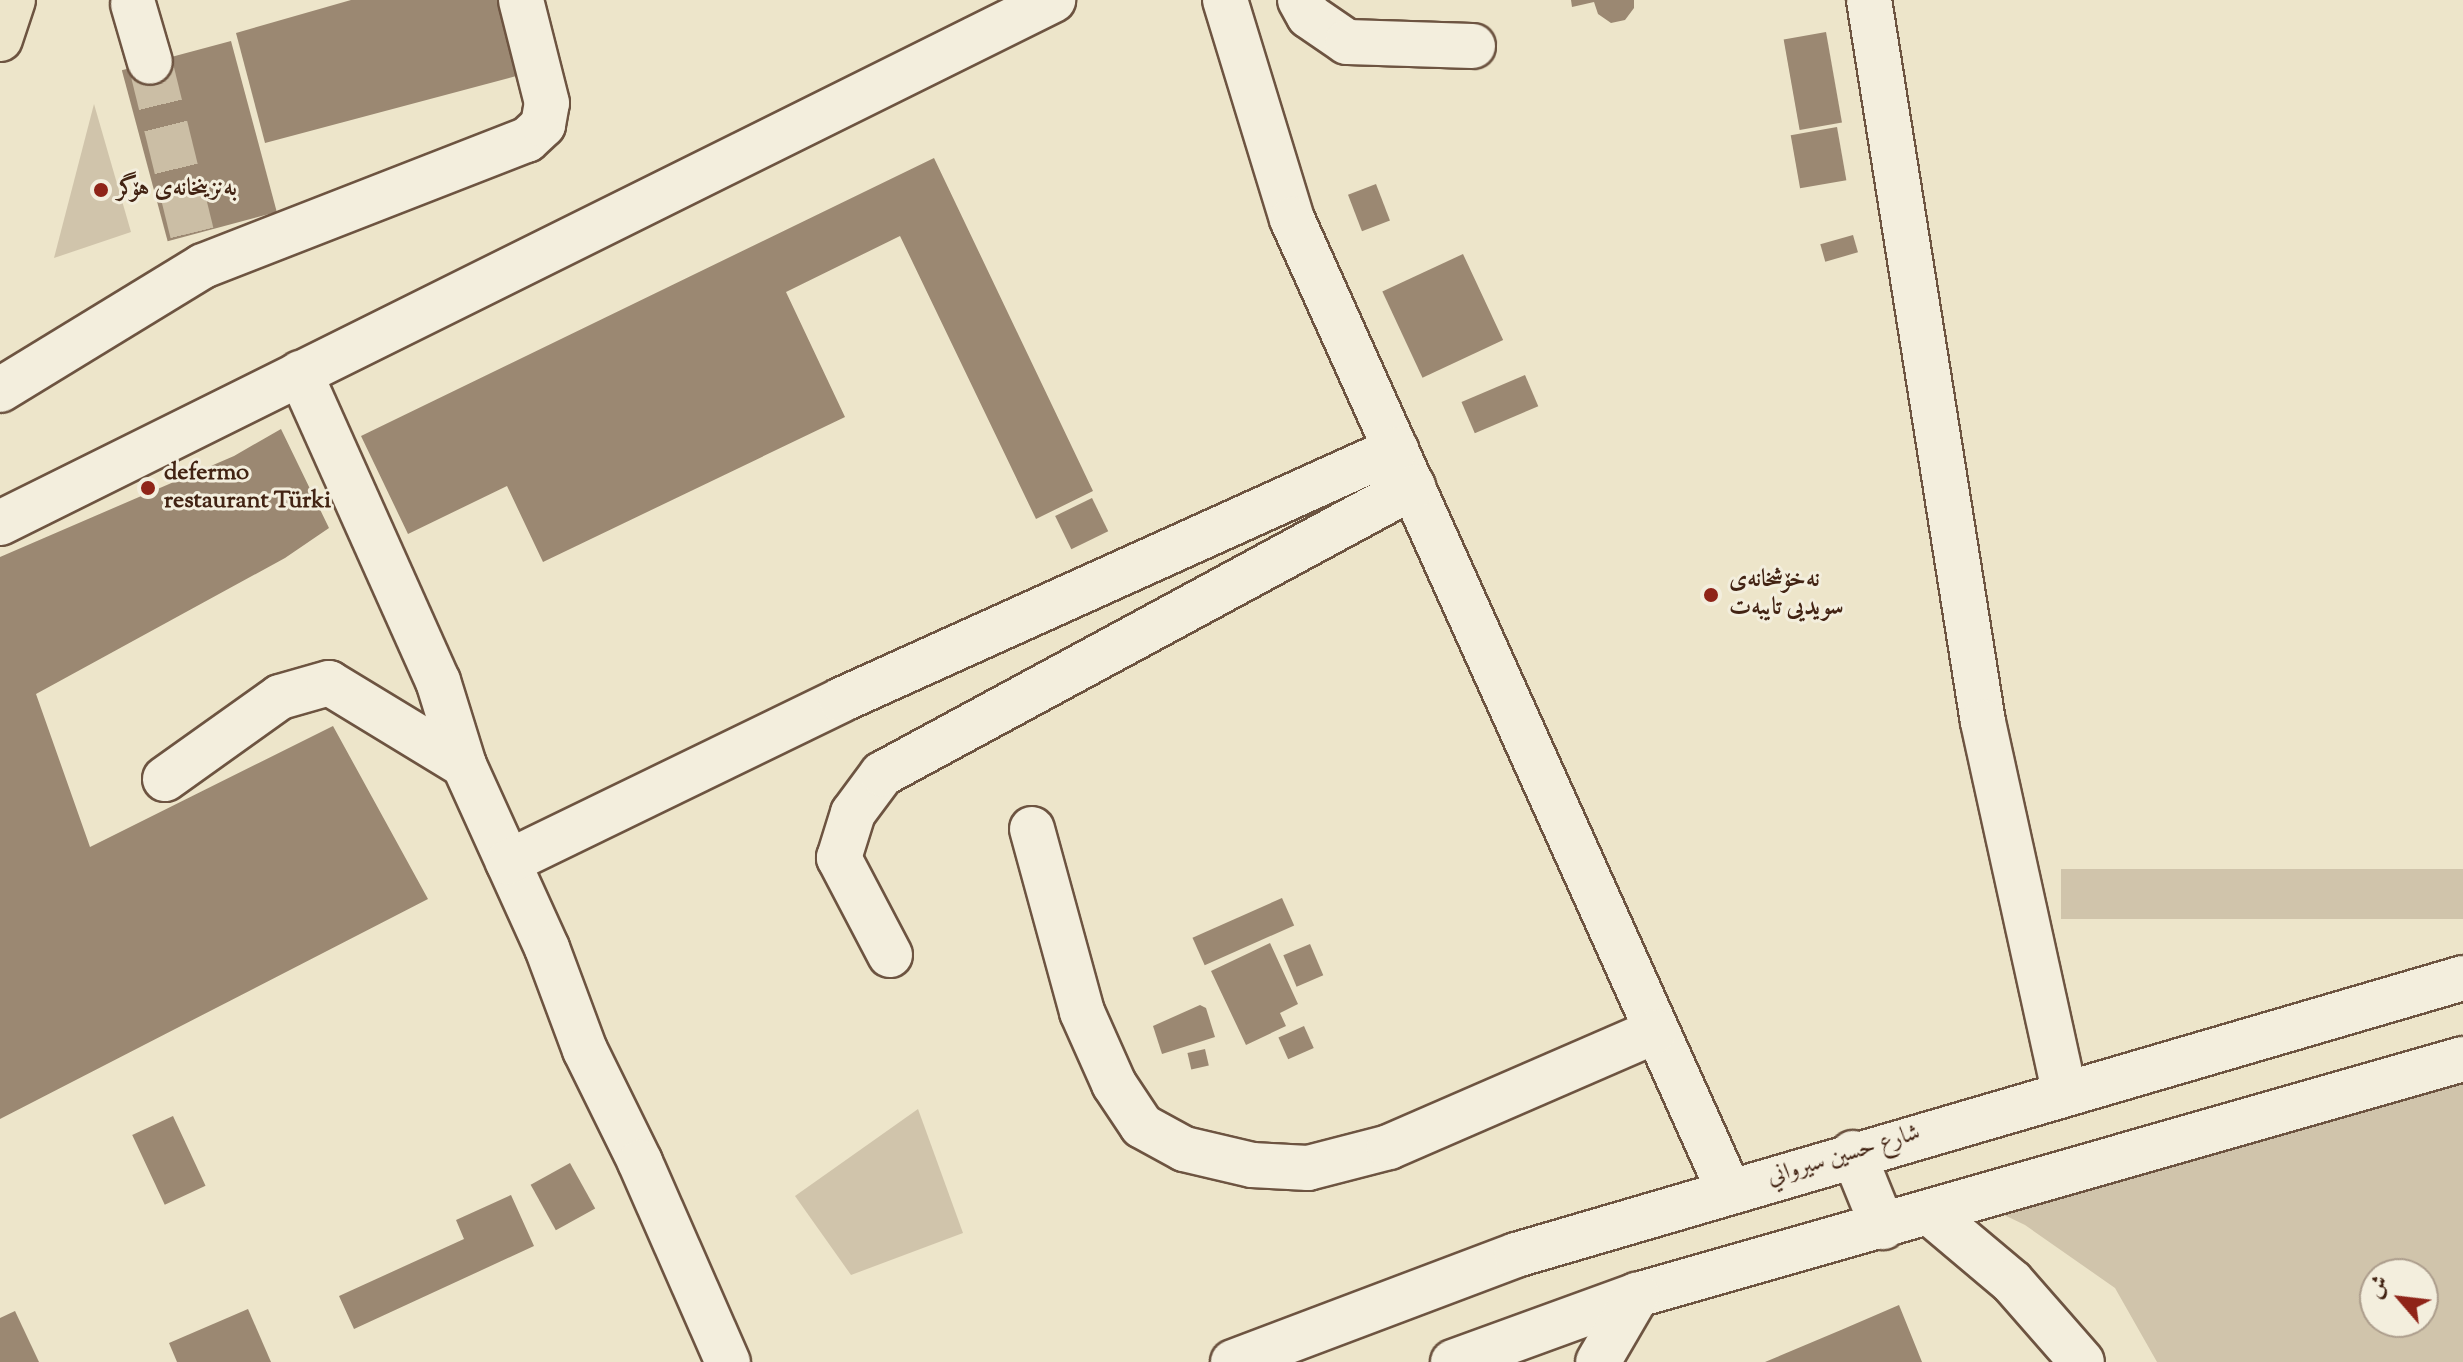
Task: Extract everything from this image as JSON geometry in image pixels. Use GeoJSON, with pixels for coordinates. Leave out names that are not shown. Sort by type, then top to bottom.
{"type":"FeatureCollection","features":[{"type":"Feature","properties":{"kind":"highway"},"geometry":{"type":"LineString","coordinates":[[0,39],[13,0]]}},
{"type":"Feature","properties":{"kind":"street"},"geometry":{"type":"LineString","coordinates":[[0,390],[198,250],[536,133],[547,103],[521,0]]}},
{"type":"Feature","properties":{"kind":"street"},"geometry":{"type":"LineString","coordinates":[[0,523],[1053,0]]}},
{"type":"Feature","properties":{"kind":"street"},"geometry":{"type":"LineString","coordinates":[[1300,0],[1309,16],[1347,42],[1473,46]]}},
{"type":"Feature","properties":{"kind":"street"},"geometry":{"type":"LineString","coordinates":[[1869,0],[1983,722],[2064,1091]]}},
{"type":"Feature","properties":{"kind":"street"},"geometry":{"type":"LineString","coordinates":[[135,1],[150,62]]}},
{"type":"Feature","properties":{"kind":"street"},"geometry":{"type":"LineString","coordinates":[[1227,1],[1292,219],[1654,1032],[1729,1191]]}},
{"type":"Feature","properties":{"kind":"street"},"geometry":{"type":"LineString","coordinates":[[300,373],[438,681],[464,765],[508,862],[585,1050],[728,1362]]}},
{"type":"Feature","properties":{"kind":"street"},"geometry":{"type":"LineString","coordinates":[[508,862],[841,700],[1404,468]]}},
{"type":"Feature","properties":{"kind":"street"},"geometry":{"type":"LineString","coordinates":[[890,955],[839,858],[853,813],[882,774],[1404,468]]}},
{"type":"Feature","properties":{"kind":"street"},"geometry":{"type":"LineString","coordinates":[[165,779],[280,697],[329,683],[464,765]]}},
{"type":"Feature","properties":{"kind":"street"},"geometry":{"type":"LineString","coordinates":[[1032,829],[1082,1012],[1114,1084],[1142,1126],[1184,1149],[1252,1165],[1308,1168],[1389,1147],[1654,1032]]}},
{"type":"Feature","properties":{"kind":"street","name":"شارع حسين سيرواني"},"geometry":{"type":"LineString","coordinates":[[1233,1362],[1516,1255],[2064,1091],[2463,978]]}},
{"type":"Feature","properties":{"kind":"street"},"geometry":{"type":"LineString","coordinates":[[1453,1362],[1637,1295],[2463,1059]]}},
{"type":"Feature","properties":{"kind":"street"},"geometry":{"type":"LineString","coordinates":[[1853,1153],[1883,1227]]}},
{"type":"Feature","properties":{"kind":"street"},"geometry":{"type":"LineString","coordinates":[[1930,1213],[2012,1282],[2082,1362]]}},
{"type":"Feature","properties":{"kind":"street"},"geometry":{"type":"LineString","coordinates":[[1598,1362],[1637,1295]]}},
{"type":"Feature","properties":{"kind":"shaded area"},"geometry":{"type":"Polygon","coordinates":[[[94,104],[131,232],[54,258],[94,104]]]}},
{"type":"Feature","properties":{"kind":"shaded area"},"geometry":{"type":"Polygon","coordinates":[[[2061,869],[2463,869],[2463,919],[2061,919],[2061,869]]]}},
{"type":"Feature","properties":{"kind":"shaded area"},"geometry":{"type":"Polygon","coordinates":[[[2463,1074],[2463,1362],[2157,1362],[2115,1288],[2025,1225],[1998,1212],[2463,1074]]]}},
{"type":"Feature","properties":{"kind":"shaded area"},"geometry":{"type":"Polygon","coordinates":[[[918,1109],[963,1233],[851,1275],[795,1196],[918,1109]]]}},
{"type":"Feature","properties":{"kind":"building"},"geometry":{"type":"Polygon","coordinates":[[[351,0],[501,0],[520,75],[265,143],[236,33],[351,0]]]}},
{"type":"Feature","properties":{"kind":"building"},"geometry":{"type":"Polygon","coordinates":[[[1571,0],[1634,0],[1634,8],[1625,20],[1611,23],[1598,14],[1594,2],[1572,7],[1571,0]]]}},
{"type":"Feature","properties":{"kind":"building"},"geometry":{"type":"Polygon","coordinates":[[[1826,32],[1842,123],[1800,130],[1784,39],[1826,32]]]}},
{"type":"Feature","properties":{"kind":"building"},"geometry":{"type":"Polygon","coordinates":[[[231,41],[277,212],[168,241],[122,70],[231,41]]]}},
{"type":"Feature","properties":{"kind":"building"},"geometry":{"type":"Polygon","coordinates":[[[1837,127],[1846,180],[1800,188],[1791,135],[1837,127]]]}},
{"type":"Feature","properties":{"kind":"building"},"geometry":{"type":"Polygon","coordinates":[[[934,158],[1093,491],[1036,519],[900,236],[786,292],[845,417],[543,562],[507,486],[408,534],[361,436],[934,158]]]}},
{"type":"Feature","properties":{"kind":"building"},"geometry":{"type":"Polygon","coordinates":[[[1376,184],[1390,220],[1362,231],[1348,195],[1376,184]]]}},
{"type":"Feature","properties":{"kind":"building"},"geometry":{"type":"Polygon","coordinates":[[[1853,235],[1858,252],[1825,262],[1820,244],[1853,235]]]}},
{"type":"Feature","properties":{"kind":"building"},"geometry":{"type":"Polygon","coordinates":[[[1463,254],[1503,340],[1422,378],[1382,292],[1463,254]]]}},
{"type":"Feature","properties":{"kind":"building"},"geometry":{"type":"Polygon","coordinates":[[[1525,375],[1538,406],[1475,433],[1461,402],[1525,375]]]}},
{"type":"Feature","properties":{"kind":"building"},"geometry":{"type":"Polygon","coordinates":[[[281,429],[329,528],[285,558],[36,694],[90,847],[333,726],[428,899],[0,1119],[0,557],[234,456],[281,429]]]}},
{"type":"Feature","properties":{"kind":"building"},"geometry":{"type":"Polygon","coordinates":[[[1092,498],[1108,531],[1071,549],[1055,516],[1092,498]]]}},
{"type":"Feature","properties":{"kind":"building"},"geometry":{"type":"Polygon","coordinates":[[[1282,898],[1294,925],[1205,965],[1192,938],[1282,898]]]}},
{"type":"Feature","properties":{"kind":"building"},"geometry":{"type":"Polygon","coordinates":[[[1270,943],[1298,1004],[1280,1013],[1286,1026],[1246,1045],[1211,971],[1270,943]]]}},
{"type":"Feature","properties":{"kind":"building"},"geometry":{"type":"Polygon","coordinates":[[[1310,944],[1323,975],[1297,987],[1283,955],[1310,944]]]}},
{"type":"Feature","properties":{"kind":"building"},"geometry":{"type":"Polygon","coordinates":[[[1200,1005],[1206,1008],[1215,1037],[1162,1054],[1153,1026],[1200,1005]]]}},
{"type":"Feature","properties":{"kind":"building"},"geometry":{"type":"Polygon","coordinates":[[[1304,1026],[1314,1048],[1288,1059],[1278,1037],[1304,1026]]]}},
{"type":"Feature","properties":{"kind":"building"},"geometry":{"type":"Polygon","coordinates":[[[1205,1049],[1209,1066],[1191,1070],[1187,1053],[1205,1049]]]}},
{"type":"Feature","properties":{"kind":"building"},"geometry":{"type":"Polygon","coordinates":[[[173,1116],[206,1186],[165,1205],[132,1135],[173,1116]]]}},
{"type":"Feature","properties":{"kind":"building"},"geometry":{"type":"Polygon","coordinates":[[[570,1163],[595,1208],[556,1230],[531,1185],[570,1163]]]}},
{"type":"Feature","properties":{"kind":"building"},"geometry":{"type":"Polygon","coordinates":[[[511,1195],[534,1246],[354,1329],[339,1296],[464,1239],[456,1220],[511,1195]]]}},
{"type":"Feature","properties":{"kind":"building"},"geometry":{"type":"Polygon","coordinates":[[[1899,1305],[1922,1362],[1765,1362],[1841,1330],[1899,1305]]]}},
{"type":"Feature","properties":{"kind":"building"},"geometry":{"type":"Polygon","coordinates":[[[248,1309],[271,1362],[177,1362],[169,1343],[248,1309]]]}},
{"type":"Feature","properties":{"kind":"building"},"geometry":{"type":"Polygon","coordinates":[[[15,1311],[39,1362],[0,1362],[0,1318],[15,1311]]]}},
{"type":"Feature","properties":{"kind":"tunnel"},"geometry":{"type":"LineString","coordinates":[[150,62],[192,233]]}},
{"type":"Feature","properties":{"kind":"place","name":"بەنزینخانەی هۆگر"},"geometry":{"type":"Point","coordinates":[101,190]}},
{"type":"Feature","properties":{"kind":"place","name":"defermo restaurant Türki"},"geometry":{"type":"Point","coordinates":[148,488]}},
{"type":"Feature","properties":{"kind":"place","name":"نەخۆشخانەی سویدیی تایبەت"},"geometry":{"type":"Point","coordinates":[1711,595]}}]}
